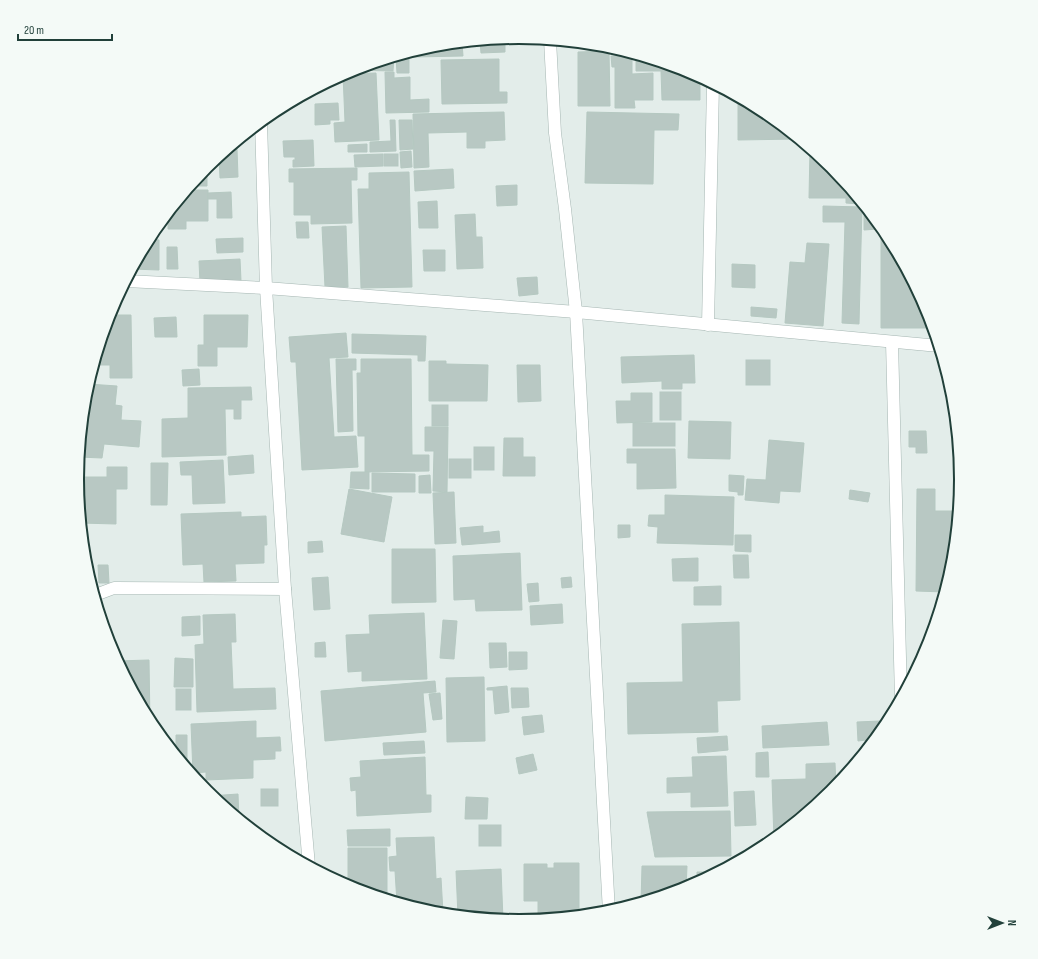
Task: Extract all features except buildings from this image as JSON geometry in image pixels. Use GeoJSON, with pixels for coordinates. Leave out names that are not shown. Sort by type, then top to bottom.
{"type":"FeatureCollection","features":[{"type":"Feature","properties":{"kind":"street"},"geometry":{"type":"LineString","coordinates":[[550,45],[555,133],[576,312],[609,906]]}},
{"type":"Feature","properties":{"kind":"street"},"geometry":{"type":"LineString","coordinates":[[708,325],[713,89]]}},
{"type":"Feature","properties":{"kind":"street"},"geometry":{"type":"LineString","coordinates":[[261,129],[266,288],[285,589],[309,861]]}},
{"type":"Feature","properties":{"kind":"street"},"geometry":{"type":"LineString","coordinates":[[131,281],[266,288],[576,312],[933,345]]}},
{"type":"Feature","properties":{"kind":"street"},"geometry":{"type":"LineString","coordinates":[[892,342],[901,689]]}},
{"type":"Feature","properties":{"kind":"street"},"geometry":{"type":"LineString","coordinates":[[99,594],[114,588],[285,589]]}}]}
